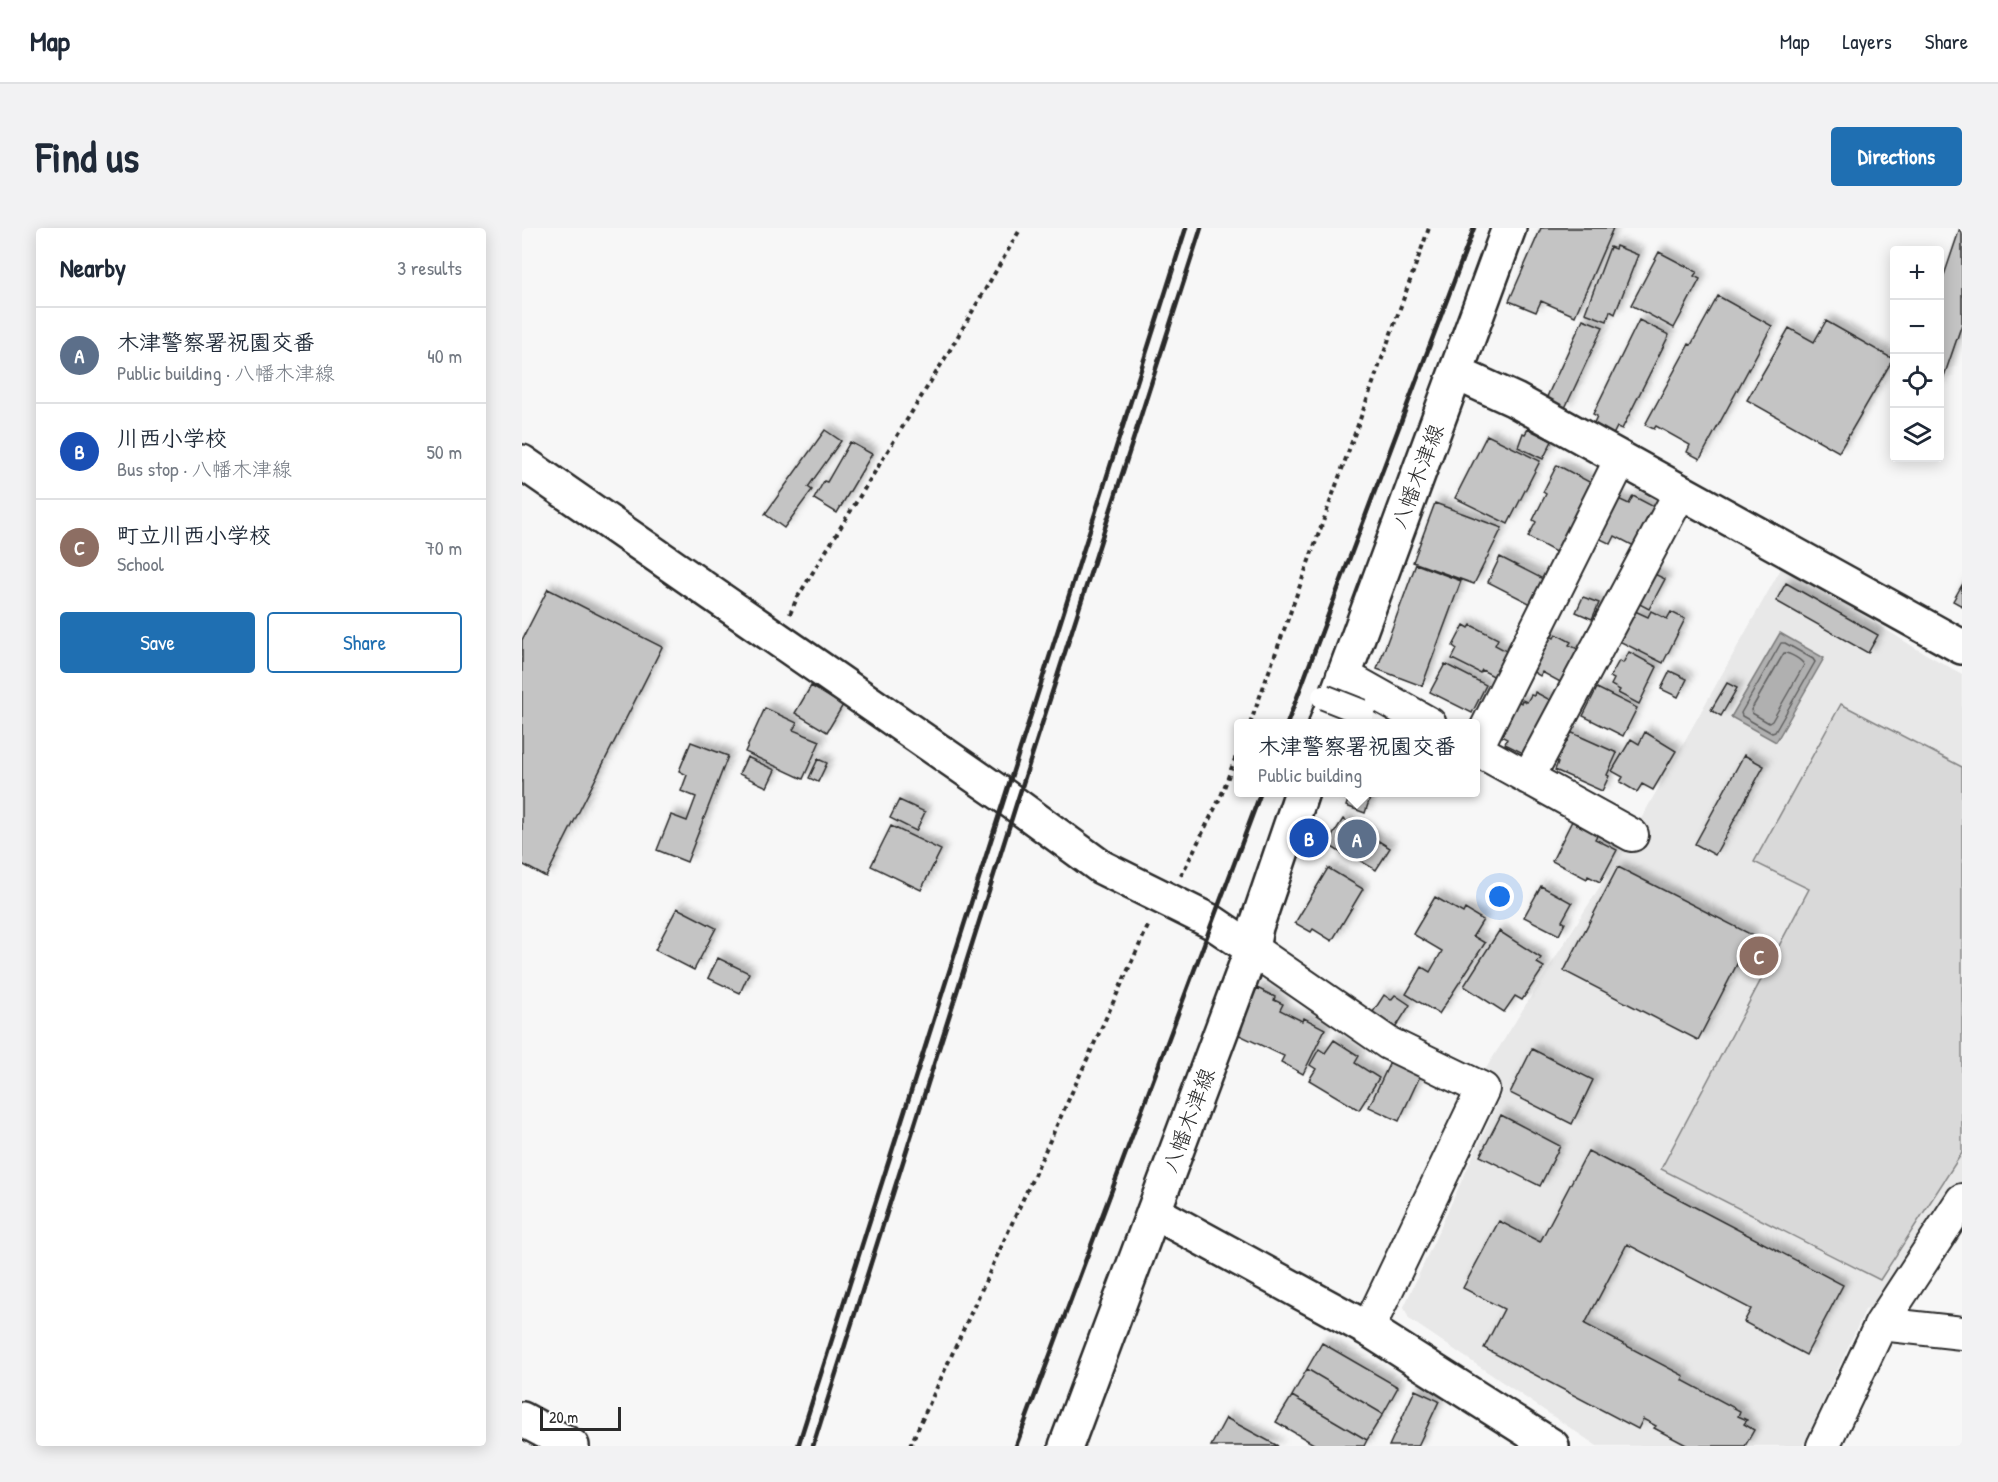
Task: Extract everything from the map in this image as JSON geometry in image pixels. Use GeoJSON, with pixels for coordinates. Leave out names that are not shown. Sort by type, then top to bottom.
{"type":"FeatureCollection","features":[{"type":"Feature","properties":{"kind":"street","name":"八幡木津線"},"geometry":{"type":"LineString","coordinates":[[1331,698],[1509,228]]}},
{"type":"Feature","properties":{"kind":"street"},"geometry":{"type":"LineString","coordinates":[[1456,373],[1515,400],[1962,647]]}},
{"type":"Feature","properties":{"kind":"street"},"geometry":{"type":"LineString","coordinates":[[1480,741],[1621,459]]}},
{"type":"Feature","properties":{"kind":"street"},"geometry":{"type":"LineString","coordinates":[[522,462],[1004,796],[1101,867],[1212,922],[1388,1043],[1483,1089],[1368,1329]]}},
{"type":"Feature","properties":{"kind":"street"},"geometry":{"type":"LineString","coordinates":[[1528,778],[1681,491]]}},
{"type":"Feature","properties":{"kind":"street"},"geometry":{"type":"LineString","coordinates":[[1331,698],[1362,712]]}},
{"type":"Feature","properties":{"kind":"street"},"geometry":{"type":"LineString","coordinates":[[1331,698],[1414,719]]}},
{"type":"Feature","properties":{"kind":"street"},"geometry":{"type":"LineString","coordinates":[[1480,751],[1632,835]]}},
{"type":"Feature","properties":{"kind":"street","name":"八幡木津線"},"geometry":{"type":"LineString","coordinates":[[1066,1446],[1252,949],[1256,927],[1300,797]]}},
{"type":"Feature","properties":{"kind":"street"},"geometry":{"type":"LineString","coordinates":[[1823,1446],[1881,1324],[1962,1200]]}},
{"type":"Feature","properties":{"kind":"street"},"geometry":{"type":"LineString","coordinates":[[1154,1212],[1368,1329],[1552,1446]]}},
{"type":"Feature","properties":{"kind":"street"},"geometry":{"type":"LineString","coordinates":[[1881,1324],[1962,1333]]}},
{"type":"Feature","properties":{"kind":"street"},"geometry":{"type":"LineString","coordinates":[[522,1419],[572,1446]]}},
{"type":"Feature","properties":{"kind":"path"},"geometry":{"type":"LineString","coordinates":[[778,639],[797,598],[941,365],[1021,228]]}},
{"type":"Feature","properties":{"kind":"path"},"geometry":{"type":"LineString","coordinates":[[1251,719],[1429,228]]}},
{"type":"Feature","properties":{"kind":"path"},"geometry":{"type":"LineString","coordinates":[[910,1446],[1152,917],[1178,883],[1221,796],[1234,764]]}},
{"type":"Feature","properties":{"kind":"shaded area"},"geometry":{"type":"Polygon","coordinates":[[[1783,565],[1917,649],[1962,674],[1962,1190],[1891,1301],[1865,1310],[1803,1446],[1597,1446],[1409,1319],[1404,1307],[1503,1090],[1480,1078],[1632,835],[1783,565]]]}},
{"type":"Feature","properties":{"kind":"shaded area"},"geometry":{"type":"Polygon","coordinates":[[[1841,704],[1962,767],[1962,1153],[1880,1280],[1661,1169],[1809,889],[1754,862],[1841,704]]]}},
{"type":"Feature","properties":{"kind":"water"},"geometry":{"type":"Polygon","coordinates":[[[1780,633],[1824,658],[1776,742],[1731,717],[1780,633]]]}},
{"type":"Feature","properties":{"kind":"building"},"geometry":{"type":"Polygon","coordinates":[[[1541,228],[1613,228],[1575,316],[1541,301],[1536,312],[1509,301],[1541,228]]]}},
{"type":"Feature","properties":{"kind":"building"},"geometry":{"type":"Polygon","coordinates":[[[1960,228],[1962,228],[1962,324],[1944,376],[1944,300],[1944,275],[1960,228]]]}},
{"type":"Feature","properties":{"kind":"building"},"geometry":{"type":"Polygon","coordinates":[[[1616,246],[1638,255],[1615,314],[1610,311],[1607,321],[1585,313],[1610,247],[1615,249],[1616,246]]]}},
{"type":"Feature","properties":{"kind":"building"},"geometry":{"type":"Polygon","coordinates":[[[1659,252],[1697,272],[1694,276],[1700,279],[1674,328],[1631,305],[1659,252]]]}},
{"type":"Feature","properties":{"kind":"building"},"geometry":{"type":"Polygon","coordinates":[[[1718,296],[1772,326],[1700,459],[1687,452],[1690,445],[1656,426],[1654,429],[1645,425],[1718,296]]]}},
{"type":"Feature","properties":{"kind":"building"},"geometry":{"type":"Polygon","coordinates":[[[1583,319],[1603,327],[1565,408],[1546,399],[1583,319]]]}},
{"type":"Feature","properties":{"kind":"building"},"geometry":{"type":"Polygon","coordinates":[[[1639,320],[1669,335],[1622,429],[1617,427],[1613,435],[1593,425],[1597,416],[1593,414],[1639,320]]]}},
{"type":"Feature","properties":{"kind":"building"},"geometry":{"type":"Polygon","coordinates":[[[1826,321],[1890,357],[1890,364],[1839,452],[1747,400],[1789,328],[1814,342],[1826,321]]]}},
{"type":"Feature","properties":{"kind":"building"},"geometry":{"type":"Polygon","coordinates":[[[1528,429],[1552,441],[1543,459],[1518,447],[1523,433],[1525,434],[1528,429]]]}},
{"type":"Feature","properties":{"kind":"building"},"geometry":{"type":"Polygon","coordinates":[[[825,430],[841,441],[808,487],[812,490],[784,528],[765,514],[825,430]]]}},
{"type":"Feature","properties":{"kind":"building"},"geometry":{"type":"Polygon","coordinates":[[[1487,435],[1540,461],[1508,524],[1455,498],[1487,435]]]}},
{"type":"Feature","properties":{"kind":"building"},"geometry":{"type":"Polygon","coordinates":[[[850,442],[872,454],[837,513],[814,499],[824,481],[827,482],[850,442]]]}},
{"type":"Feature","properties":{"kind":"building"},"geometry":{"type":"Polygon","coordinates":[[[1557,465],[1595,485],[1559,554],[1528,537],[1536,522],[1533,520],[1546,494],[1543,492],[1557,465]]]}},
{"type":"Feature","properties":{"kind":"building"},"geometry":{"type":"Polygon","coordinates":[[[1633,496],[1656,508],[1636,547],[1615,536],[1611,544],[1594,536],[1614,497],[1629,504],[1633,496]]]}},
{"type":"Feature","properties":{"kind":"building"},"geometry":{"type":"Polygon","coordinates":[[[1435,503],[1502,528],[1474,584],[1413,562],[1435,503]]]}},
{"type":"Feature","properties":{"kind":"building"},"geometry":{"type":"Polygon","coordinates":[[[1500,557],[1545,580],[1533,605],[1488,582],[1500,557]]]}},
{"type":"Feature","properties":{"kind":"building"},"geometry":{"type":"Polygon","coordinates":[[[1416,564],[1461,581],[1422,686],[1377,669],[1416,564]]]}},
{"type":"Feature","properties":{"kind":"building"},"geometry":{"type":"Polygon","coordinates":[[[1646,570],[1665,579],[1649,609],[1630,599],[1646,570]]]}},
{"type":"Feature","properties":{"kind":"building"},"geometry":{"type":"Polygon","coordinates":[[[1786,583],[1878,635],[1868,653],[1776,601],[1786,583]]]}},
{"type":"Feature","properties":{"kind":"building"},"geometry":{"type":"Polygon","coordinates":[[[1962,585],[1962,606],[1953,601],[1962,585]]]}},
{"type":"Feature","properties":{"kind":"building"},"geometry":{"type":"Polygon","coordinates":[[[548,589],[662,647],[546,877],[522,864],[522,640],[548,589]]]}},
{"type":"Feature","properties":{"kind":"building"},"geometry":{"type":"Polygon","coordinates":[[[1583,597],[1599,603],[1592,619],[1576,612],[1583,597]]]}},
{"type":"Feature","properties":{"kind":"building"},"geometry":{"type":"Polygon","coordinates":[[[1635,611],[1648,617],[1651,611],[1667,619],[1671,612],[1685,619],[1663,663],[1619,641],[1635,611]]]}},
{"type":"Feature","properties":{"kind":"building"},"geometry":{"type":"Polygon","coordinates":[[[1464,625],[1469,628],[1471,625],[1498,639],[1495,645],[1510,653],[1497,678],[1482,670],[1480,673],[1452,659],[1457,649],[1453,646],[1464,625]]]}},
{"type":"Feature","properties":{"kind":"building"},"geometry":{"type":"Polygon","coordinates":[[[1543,633],[1554,638],[1556,634],[1571,642],[1569,645],[1580,650],[1562,683],[1542,672],[1540,676],[1525,667],[1543,633]]]}},
{"type":"Feature","properties":{"kind":"building"},"geometry":{"type":"Polygon","coordinates":[[[1629,652],[1657,667],[1639,704],[1618,693],[1620,690],[1611,685],[1614,679],[1610,677],[1619,661],[1623,663],[1629,652]]]}},
{"type":"Feature","properties":{"kind":"building"},"geometry":{"type":"Polygon","coordinates":[[[1445,664],[1486,685],[1472,713],[1430,692],[1445,664]]]}},
{"type":"Feature","properties":{"kind":"building"},"geometry":{"type":"Polygon","coordinates":[[[1670,671],[1687,679],[1678,697],[1661,689],[1670,671]]]}},
{"type":"Feature","properties":{"kind":"building"},"geometry":{"type":"Polygon","coordinates":[[[1727,683],[1737,688],[1721,716],[1711,710],[1727,683]]]}},
{"type":"Feature","properties":{"kind":"building"},"geometry":{"type":"Polygon","coordinates":[[[811,686],[843,705],[827,732],[795,713],[811,686]]]}},
{"type":"Feature","properties":{"kind":"building"},"geometry":{"type":"Polygon","coordinates":[[[1597,688],[1637,708],[1623,736],[1583,716],[1597,688]]]}},
{"type":"Feature","properties":{"kind":"building"},"geometry":{"type":"Polygon","coordinates":[[[1535,692],[1552,701],[1525,754],[1505,744],[1507,739],[1493,732],[1511,697],[1521,703],[1522,700],[1527,702],[1535,692]]]}},
{"type":"Feature","properties":{"kind":"building"},"geometry":{"type":"Polygon","coordinates":[[[765,708],[797,723],[793,730],[820,741],[803,779],[745,752],[765,708]]]}},
{"type":"Feature","properties":{"kind":"building"},"geometry":{"type":"Polygon","coordinates":[[[1568,731],[1617,753],[1602,791],[1555,770],[1558,762],[1555,761],[1568,731]]]}},
{"type":"Feature","properties":{"kind":"building"},"geometry":{"type":"Polygon","coordinates":[[[1645,732],[1676,751],[1653,790],[1642,784],[1637,792],[1620,782],[1623,777],[1612,771],[1631,739],[1639,744],[1645,732]]]}},
{"type":"Feature","properties":{"kind":"building"},"geometry":{"type":"Polygon","coordinates":[[[691,742],[728,756],[687,862],[657,850],[671,815],[687,821],[696,797],[681,791],[687,775],[679,771],[691,742]]]}},
{"type":"Feature","properties":{"kind":"building"},"geometry":{"type":"Polygon","coordinates":[[[1744,755],[1764,766],[1715,855],[1695,844],[1744,755]]]}},
{"type":"Feature","properties":{"kind":"building"},"geometry":{"type":"Polygon","coordinates":[[[747,757],[775,770],[767,787],[739,774],[747,757]]]}},
{"type":"Feature","properties":{"kind":"building"},"geometry":{"type":"Polygon","coordinates":[[[818,759],[827,763],[818,782],[809,778],[818,759]]]}},
{"type":"Feature","properties":{"kind":"building"},"geometry":{"type":"Polygon","coordinates":[[[1349,797],[1370,797],[1365,813],[1346,806],[1349,797]]]}},
{"type":"Feature","properties":{"kind":"building"},"geometry":{"type":"Polygon","coordinates":[[[899,800],[925,812],[916,831],[890,818],[899,800]]]}},
{"type":"Feature","properties":{"kind":"building"},"geometry":{"type":"Polygon","coordinates":[[[1343,819],[1390,848],[1376,870],[1327,844],[1343,819]]]}},
{"type":"Feature","properties":{"kind":"building"},"geometry":{"type":"Polygon","coordinates":[[[1573,819],[1599,832],[1595,839],[1617,850],[1600,882],[1588,876],[1587,879],[1552,861],[1573,819]]]}},
{"type":"Feature","properties":{"kind":"building"},"geometry":{"type":"Polygon","coordinates":[[[891,826],[941,850],[921,890],[871,866],[891,826]]]}},
{"type":"Feature","properties":{"kind":"building"},"geometry":{"type":"Polygon","coordinates":[[[1618,867],[1752,935],[1698,1040],[1564,971],[1618,867]]]}},
{"type":"Feature","properties":{"kind":"building"},"geometry":{"type":"Polygon","coordinates":[[[1328,868],[1363,889],[1332,941],[1313,929],[1311,932],[1295,923],[1328,868]]]}},
{"type":"Feature","properties":{"kind":"building"},"geometry":{"type":"Polygon","coordinates":[[[1541,886],[1572,903],[1562,921],[1565,923],[1559,935],[1524,917],[1541,886]]]}},
{"type":"Feature","properties":{"kind":"building"},"geometry":{"type":"Polygon","coordinates":[[[1435,897],[1463,913],[1465,909],[1483,920],[1473,936],[1485,943],[1439,1014],[1406,994],[1422,967],[1430,972],[1442,951],[1413,934],[1435,897]]]}},
{"type":"Feature","properties":{"kind":"building"},"geometry":{"type":"Polygon","coordinates":[[[677,908],[716,928],[694,970],[655,950],[677,908]]]}},
{"type":"Feature","properties":{"kind":"building"},"geometry":{"type":"Polygon","coordinates":[[[1499,931],[1541,958],[1537,963],[1544,967],[1522,1000],[1515,996],[1504,1012],[1464,986],[1499,931]]]}},
{"type":"Feature","properties":{"kind":"building"},"geometry":{"type":"Polygon","coordinates":[[[718,958],[749,973],[740,993],[708,978],[718,958]]]}},
{"type":"Feature","properties":{"kind":"building"},"geometry":{"type":"Polygon","coordinates":[[[1257,988],[1283,1004],[1280,1010],[1302,1021],[1304,1018],[1325,1029],[1303,1074],[1281,1062],[1284,1056],[1235,1033],[1257,988]]]}},
{"type":"Feature","properties":{"kind":"building"},"geometry":{"type":"Polygon","coordinates":[[[1384,995],[1391,1000],[1395,995],[1410,1005],[1394,1030],[1371,1015],[1384,995]]]}},
{"type":"Feature","properties":{"kind":"building"},"geometry":{"type":"Polygon","coordinates":[[[1334,1040],[1359,1056],[1355,1063],[1379,1078],[1359,1110],[1309,1080],[1316,1069],[1310,1065],[1319,1049],[1325,1053],[1334,1040]]]}},
{"type":"Feature","properties":{"kind":"building"},"geometry":{"type":"Polygon","coordinates":[[[1532,1049],[1593,1080],[1572,1124],[1510,1093],[1532,1049]]]}},
{"type":"Feature","properties":{"kind":"building"},"geometry":{"type":"Polygon","coordinates":[[[1391,1060],[1420,1076],[1399,1121],[1369,1107],[1391,1060]]]}},
{"type":"Feature","properties":{"kind":"building"},"geometry":{"type":"Polygon","coordinates":[[[1501,1115],[1560,1146],[1540,1186],[1480,1156],[1501,1115]]]}},
{"type":"Feature","properties":{"kind":"building"},"geometry":{"type":"Polygon","coordinates":[[[1588,1151],[1843,1285],[1806,1355],[1744,1322],[1751,1309],[1627,1244],[1585,1324],[1684,1376],[1682,1380],[1740,1411],[1738,1416],[1747,1420],[1744,1424],[1754,1430],[1745,1446],[1688,1446],[1654,1428],[1656,1426],[1643,1419],[1638,1429],[1484,1348],[1504,1309],[1463,1288],[1499,1221],[1540,1242],[1588,1151]]]}},
{"type":"Feature","properties":{"kind":"building"},"geometry":{"type":"Polygon","coordinates":[[[1322,1343],[1398,1387],[1383,1414],[1307,1369],[1322,1343]]]}},
{"type":"Feature","properties":{"kind":"building"},"geometry":{"type":"Polygon","coordinates":[[[1307,1369],[1383,1414],[1367,1440],[1292,1396],[1307,1369]]]}},
{"type":"Feature","properties":{"kind":"building"},"geometry":{"type":"Polygon","coordinates":[[[1415,1390],[1439,1401],[1418,1446],[1389,1446],[1415,1390]]]}},
{"type":"Feature","properties":{"kind":"building"},"geometry":{"type":"Polygon","coordinates":[[[1292,1396],[1367,1440],[1364,1446],[1317,1446],[1276,1422],[1292,1396]]]}},
{"type":"Feature","properties":{"kind":"building"},"geometry":{"type":"Polygon","coordinates":[[[1226,1418],[1278,1446],[1211,1446],[1226,1418]]]}},
{"type":"Feature","properties":{"kind":"railway"},"geometry":{"type":"LineString","coordinates":[[798,1446],[1186,228]]}},
{"type":"Feature","properties":{"kind":"railway"},"geometry":{"type":"LineString","coordinates":[[813,1446],[1201,228]]}},
{"type":"Feature","properties":{"kind":"railway"},"geometry":{"type":"LineString","coordinates":[[1289,719],[1474,228]]}},
{"type":"Feature","properties":{"kind":"railway"},"geometry":{"type":"LineString","coordinates":[[1016,1446],[1259,797]]}},
{"type":"Feature","properties":{"kind":"place","name":"川西小学校"},"geometry":{"type":"Point","coordinates":[1309,838]}},
{"type":"Feature","properties":{"kind":"place","name":"木津警察署祝園交番"},"geometry":{"type":"Point","coordinates":[1357,839]}},
{"type":"Feature","properties":{"kind":"place","name":"町立川西小学校"},"geometry":{"type":"Point","coordinates":[1759,956]}}]}
